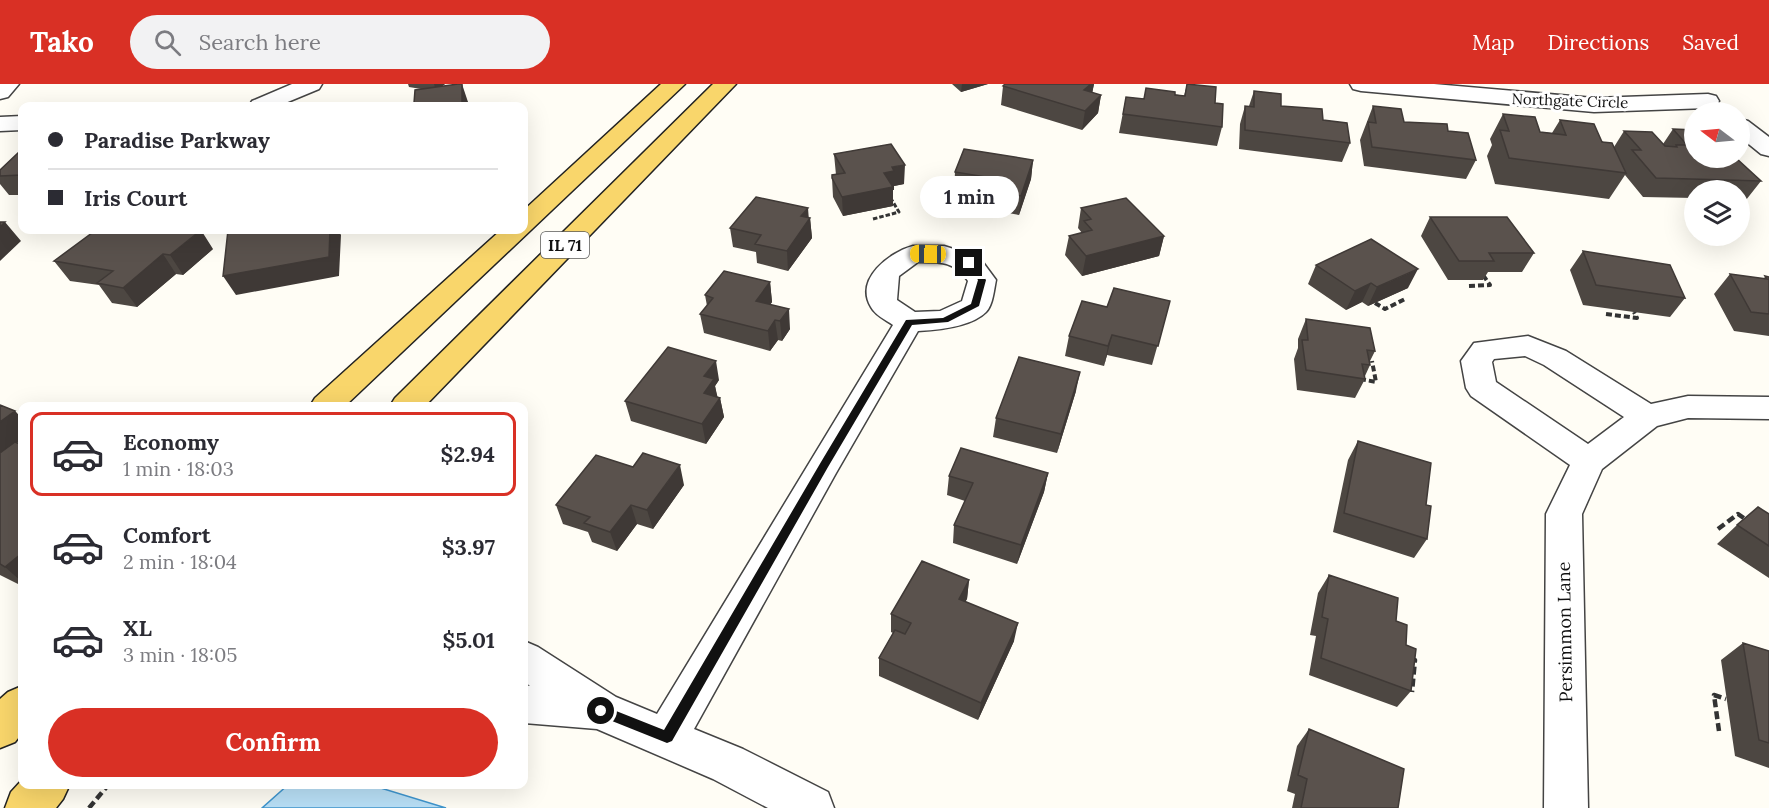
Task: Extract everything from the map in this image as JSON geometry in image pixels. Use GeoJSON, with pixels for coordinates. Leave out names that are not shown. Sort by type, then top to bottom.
{"type":"FeatureCollection","features":[{"type":"Feature","properties":{"kind":"main road","name":"IL 71"},"geometry":{"type":"LineString","coordinates":[[528,219],[674,84]]}},
{"type":"Feature","properties":{"kind":"main road","name":"IL 71"},"geometry":{"type":"LineString","coordinates":[[410,402],[725,84]]}},
{"type":"Feature","properties":{"kind":"main road","name":"IL 71"},"geometry":{"type":"LineString","coordinates":[[330,402],[512,234]]}},
{"type":"Feature","properties":{"kind":"main road"},"geometry":{"type":"LineString","coordinates":[[0,728],[18,709]]}},
{"type":"Feature","properties":{"kind":"main road"},"geometry":{"type":"LineString","coordinates":[[27,808],[44,789]]}},
{"type":"Feature","properties":{"kind":"street"},"geometry":{"type":"LineString","coordinates":[[0,92],[8,84]]}},
{"type":"Feature","properties":{"kind":"street"},"geometry":{"type":"LineString","coordinates":[[269,102],[311,84]]}},
{"type":"Feature","properties":{"kind":"street","name":"Northgate Circle"},"geometry":{"type":"LineString","coordinates":[[1361,84],[1594,105],[1684,106]]}},
{"type":"Feature","properties":{"kind":"street"},"geometry":{"type":"LineString","coordinates":[[1687,84],[1709,102]]}},
{"type":"Feature","properties":{"kind":"street"},"geometry":{"type":"LineString","coordinates":[[0,124],[18,123]]}},
{"type":"Feature","properties":{"kind":"street"},"geometry":{"type":"LineString","coordinates":[[1750,134],[1769,149]]}},
{"type":"Feature","properties":{"kind":"street"},"geometry":{"type":"LineString","coordinates":[[667,737],[824,464],[909,322]]}},
{"type":"Feature","properties":{"kind":"street"},"geometry":{"type":"LineString","coordinates":[[1589,461],[1482,388],[1476,361],[1485,350],[1528,346],[1555,358],[1647,417]]}},
{"type":"Feature","properties":{"kind":"street","name":"Persimmon Lane"},"geometry":{"type":"LineString","coordinates":[[1566,808],[1564,514],[1589,461],[1647,417],[1688,407],[1769,408]]}},
{"type":"Feature","properties":{"kind":"street"},"geometry":{"type":"LineString","coordinates":[[528,662],[601,711],[728,764],[812,808]]}},
{"type":"Feature","properties":{"kind":"street"},"geometry":{"type":"LineString","coordinates":[[528,704],[601,711]]}},
{"type":"Feature","properties":{"kind":"path"},"geometry":{"type":"LineString","coordinates":[[873,219],[899,212],[887,191]]}},
{"type":"Feature","properties":{"kind":"path"},"geometry":{"type":"LineString","coordinates":[[1469,286],[1490,285],[1481,272]]}},
{"type":"Feature","properties":{"kind":"path"},"geometry":{"type":"LineString","coordinates":[[1375,303],[1385,309],[1405,299]]}},
{"type":"Feature","properties":{"kind":"path"},"geometry":{"type":"LineString","coordinates":[[1606,314],[1637,318],[1635,312]]}},
{"type":"Feature","properties":{"kind":"path"},"geometry":{"type":"LineString","coordinates":[[1359,379],[1376,382],[1372,361]]}},
{"type":"Feature","properties":{"kind":"path"},"geometry":{"type":"LineString","coordinates":[[1718,529],[1738,514],[1756,526]]}},
{"type":"Feature","properties":{"kind":"path"},"geometry":{"type":"LineString","coordinates":[[1404,656],[1415,660],[1412,692]]}},
{"type":"Feature","properties":{"kind":"path"},"geometry":{"type":"LineString","coordinates":[[1719,731],[1714,695],[1726,699]]}},
{"type":"Feature","properties":{"kind":"path"},"geometry":{"type":"LineString","coordinates":[[89,808],[105,789]]}},
{"type":"Feature","properties":{"kind":"water"},"geometry":{"type":"Polygon","coordinates":[[[283,789],[384,789],[446,808],[262,808],[283,789]]]}},
{"type":"Feature","properties":{"kind":"building"},"geometry":{"type":"Polygon","coordinates":[[[462,84],[462,102],[414,102],[415,90],[462,84]]]}},
{"type":"Feature","properties":{"kind":"building"},"geometry":{"type":"Polygon","coordinates":[[[1005,84],[1091,84],[1084,90],[1101,95],[1085,111],[1003,86],[1005,84]]]}},
{"type":"Feature","properties":{"kind":"building"},"geometry":{"type":"Polygon","coordinates":[[[1187,84],[1216,87],[1215,103],[1223,104],[1222,127],[1123,114],[1126,97],[1144,99],[1146,88],[1175,92],[1175,95],[1185,96],[1187,84]]]}},
{"type":"Feature","properties":{"kind":"building"},"geometry":{"type":"Polygon","coordinates":[[[1254,91],[1281,94],[1281,106],[1322,109],[1323,120],[1347,123],[1350,143],[1245,130],[1245,106],[1254,107],[1254,91]]]}},
{"type":"Feature","properties":{"kind":"building"},"geometry":{"type":"Polygon","coordinates":[[[1373,106],[1401,109],[1404,122],[1447,124],[1448,131],[1468,133],[1476,160],[1372,147],[1368,122],[1376,123],[1373,106]]]}},
{"type":"Feature","properties":{"kind":"building"},"geometry":{"type":"Polygon","coordinates":[[[1503,114],[1535,117],[1540,132],[1566,135],[1560,120],[1594,124],[1602,142],[1612,143],[1626,173],[1509,158],[1500,130],[1509,131],[1503,114]]]}},
{"type":"Feature","properties":{"kind":"building"},"geometry":{"type":"Polygon","coordinates":[[[1673,129],[1684,130],[1684,142],[1673,129]]]}},
{"type":"Feature","properties":{"kind":"building"},"geometry":{"type":"Polygon","coordinates":[[[1624,131],[1652,132],[1665,146],[1677,147],[1676,145],[1684,145],[1684,168],[1747,168],[1761,181],[1656,178],[1632,150],[1641,150],[1624,131]]]}},
{"type":"Feature","properties":{"kind":"building"},"geometry":{"type":"Polygon","coordinates":[[[891,144],[905,165],[892,167],[894,171],[884,173],[893,187],[842,197],[832,175],[845,173],[834,154],[891,144]]]}},
{"type":"Feature","properties":{"kind":"building"},"geometry":{"type":"Polygon","coordinates":[[[964,149],[1033,160],[1021,196],[988,190],[992,178],[955,172],[964,149]]]}},
{"type":"Feature","properties":{"kind":"building"},"geometry":{"type":"Polygon","coordinates":[[[18,153],[18,175],[0,176],[0,170],[18,153]]]}},
{"type":"Feature","properties":{"kind":"building"},"geometry":{"type":"Polygon","coordinates":[[[756,197],[808,208],[801,216],[810,218],[787,251],[755,244],[761,235],[730,228],[756,197]]]}},
{"type":"Feature","properties":{"kind":"building"},"geometry":{"type":"Polygon","coordinates":[[[1126,198],[1164,236],[1086,256],[1069,236],[1092,230],[1084,221],[1091,219],[1081,208],[1126,198]]]}},
{"type":"Feature","properties":{"kind":"building"},"geometry":{"type":"Polygon","coordinates":[[[1430,217],[1507,217],[1534,253],[1489,253],[1494,261],[1459,261],[1430,217]]]}},
{"type":"Feature","properties":{"kind":"building"},"geometry":{"type":"Polygon","coordinates":[[[91,234],[196,234],[170,255],[163,254],[123,288],[97,283],[113,271],[54,261],[91,234]]]}},
{"type":"Feature","properties":{"kind":"building"},"geometry":{"type":"Polygon","coordinates":[[[228,234],[330,234],[329,257],[223,276],[228,234]]]}},
{"type":"Feature","properties":{"kind":"building"},"geometry":{"type":"Polygon","coordinates":[[[1371,239],[1418,269],[1377,287],[1371,283],[1355,291],[1316,265],[1371,239]]]}},
{"type":"Feature","properties":{"kind":"building"},"geometry":{"type":"Polygon","coordinates":[[[1583,251],[1670,265],[1685,298],[1596,285],[1583,251]]]}},
{"type":"Feature","properties":{"kind":"building"},"geometry":{"type":"Polygon","coordinates":[[[724,271],[770,282],[756,301],[789,309],[780,321],[775,320],[768,331],[700,314],[713,298],[705,295],[724,271]]]}},
{"type":"Feature","properties":{"kind":"building"},"geometry":{"type":"Polygon","coordinates":[[[1730,274],[1767,279],[1765,276],[1769,277],[1769,314],[1751,312],[1730,274]]]}},
{"type":"Feature","properties":{"kind":"building"},"geometry":{"type":"Polygon","coordinates":[[[1114,288],[1170,301],[1158,346],[1112,335],[1108,346],[1069,336],[1082,301],[1107,307],[1114,288]]]}},
{"type":"Feature","properties":{"kind":"building"},"geometry":{"type":"Polygon","coordinates":[[[1306,319],[1370,328],[1375,351],[1367,350],[1370,365],[1362,364],[1365,379],[1306,370],[1302,340],[1308,340],[1306,319]]]}},
{"type":"Feature","properties":{"kind":"building"},"geometry":{"type":"Polygon","coordinates":[[[668,347],[716,361],[704,376],[714,379],[704,393],[720,398],[702,424],[625,401],[668,347]]]}},
{"type":"Feature","properties":{"kind":"building"},"geometry":{"type":"Polygon","coordinates":[[[1019,357],[1080,372],[1061,434],[996,418],[1019,357]]]}},
{"type":"Feature","properties":{"kind":"building"},"geometry":{"type":"Polygon","coordinates":[[[0,405],[15,411],[0,422],[0,405]]]}},
{"type":"Feature","properties":{"kind":"building"},"geometry":{"type":"Polygon","coordinates":[[[1358,441],[1431,463],[1426,505],[1431,506],[1427,539],[1344,513],[1358,441]]]}},
{"type":"Feature","properties":{"kind":"building"},"geometry":{"type":"Polygon","coordinates":[[[15,442],[18,443],[18,556],[5,567],[0,564],[0,453],[15,442]]]}},
{"type":"Feature","properties":{"kind":"building"},"geometry":{"type":"Polygon","coordinates":[[[961,448],[1048,473],[1021,545],[954,525],[973,483],[949,476],[961,448]]]}},
{"type":"Feature","properties":{"kind":"building"},"geometry":{"type":"Polygon","coordinates":[[[643,453],[680,465],[647,510],[631,505],[610,532],[584,523],[590,517],[556,505],[596,455],[633,467],[643,453]]]}},
{"type":"Feature","properties":{"kind":"building"},"geometry":{"type":"Polygon","coordinates":[[[1758,507],[1769,514],[1769,546],[1737,525],[1758,507]]]}},
{"type":"Feature","properties":{"kind":"building"},"geometry":{"type":"Polygon","coordinates":[[[922,561],[969,580],[959,599],[1018,623],[981,703],[879,658],[895,630],[905,634],[911,623],[891,614],[922,561]]]}},
{"type":"Feature","properties":{"kind":"building"},"geometry":{"type":"Polygon","coordinates":[[[1329,575],[1398,598],[1396,621],[1407,625],[1406,645],[1416,649],[1411,691],[1321,658],[1328,619],[1322,617],[1329,575]]]}},
{"type":"Feature","properties":{"kind":"building"},"geometry":{"type":"Polygon","coordinates":[[[1743,643],[1769,651],[1769,743],[1759,740],[1743,643]]]}},
{"type":"Feature","properties":{"kind":"building"},"geometry":{"type":"Polygon","coordinates":[[[1309,729],[1404,769],[1398,808],[1301,808],[1307,779],[1298,775],[1309,729]]]}},
{"type":"Feature","properties":{"kind":"route"},"geometry":{"type":"LineString","coordinates":[[601,711],[667,737],[824,464],[909,322],[945,320],[975,306],[982,280],[969,263]]}}]}
